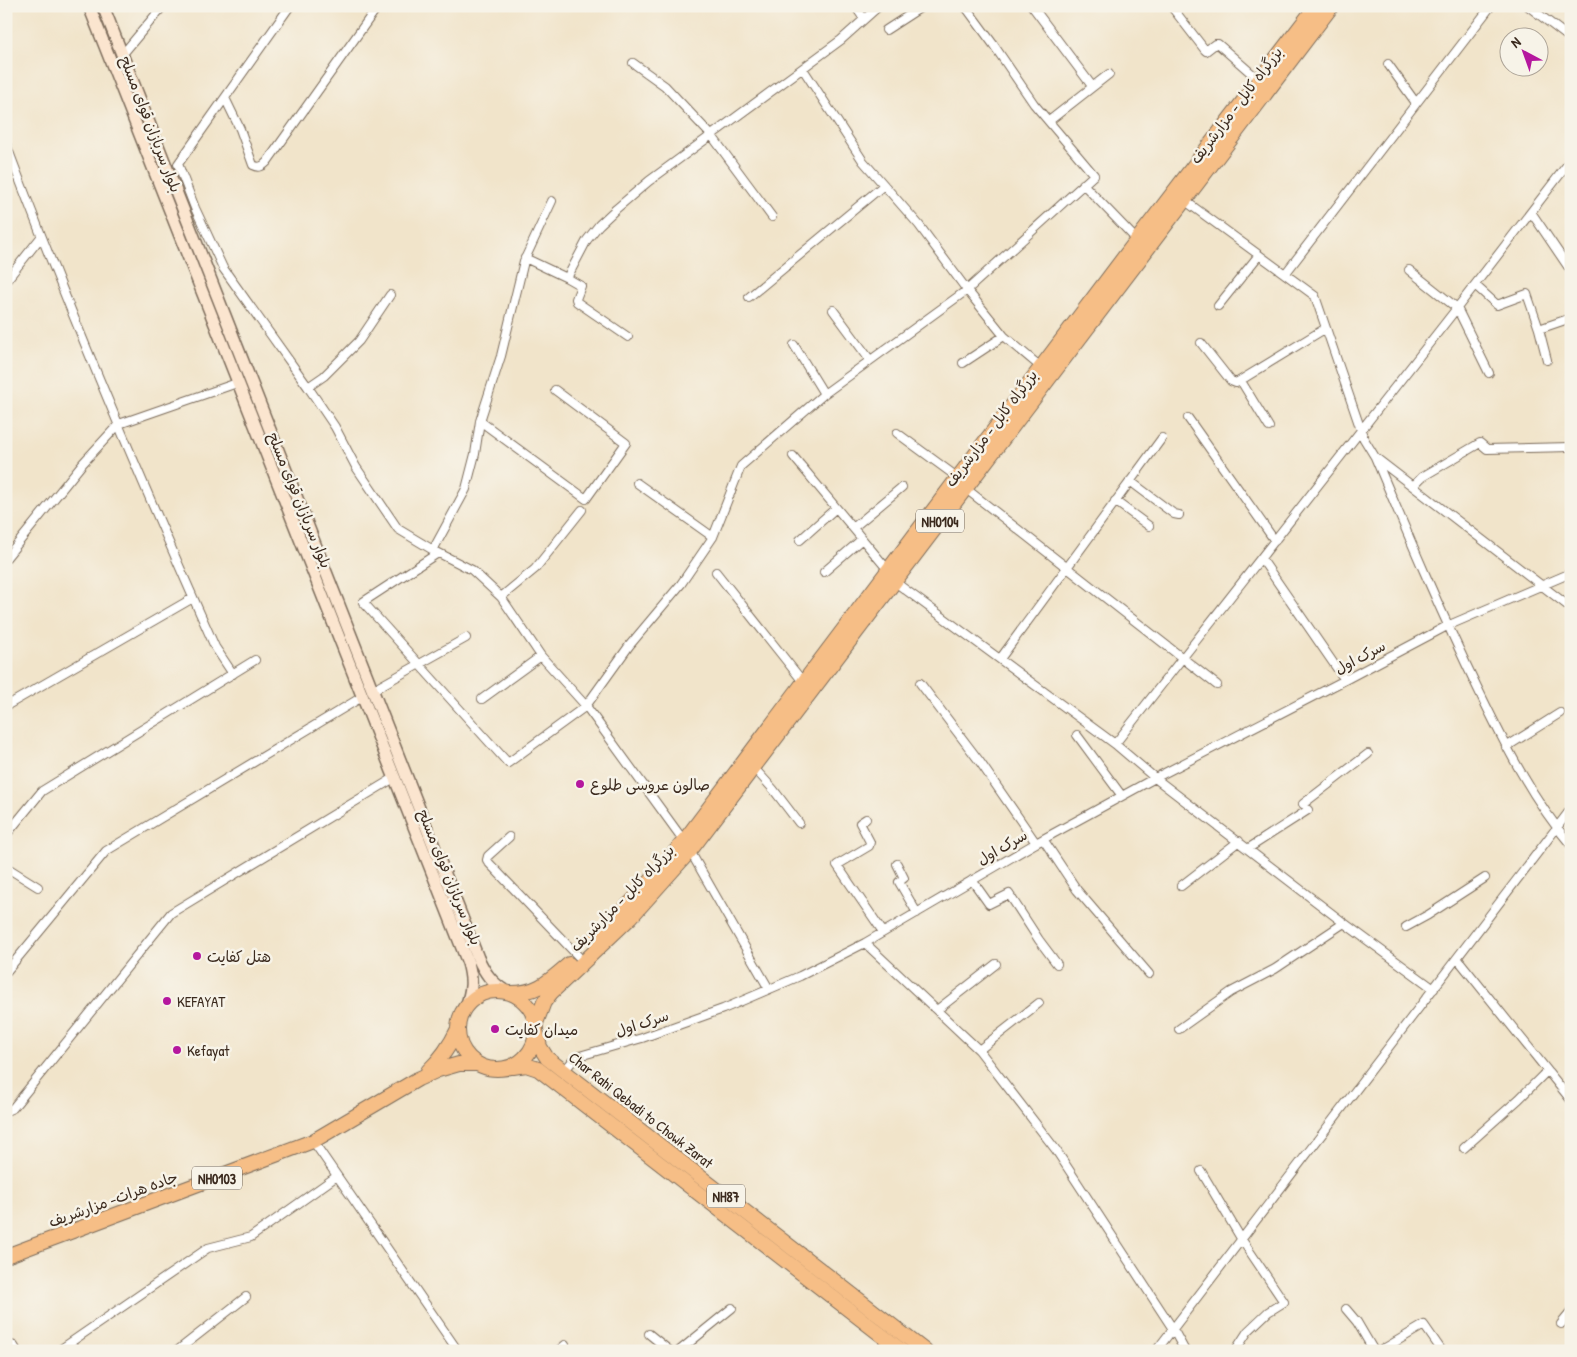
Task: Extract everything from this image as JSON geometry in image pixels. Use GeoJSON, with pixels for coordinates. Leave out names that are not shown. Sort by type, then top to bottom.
{"type":"FeatureCollection","features":[{"type":"Feature","properties":{"kind":"highway","name":"بزرگراه کابل - مزارشریف"},"geometry":{"type":"LineString","coordinates":[[1046,371],[1137,240],[1316,6]]}},
{"type":"Feature","properties":{"kind":"highway","name":"بزرگراه کابل - مزارشریف"},"geometry":{"type":"LineString","coordinates":[[508,992],[526,993],[538,989],[578,956],[687,846],[754,768],[891,576],[961,483],[1046,371],[1184,200],[1332,6]]}},
{"type":"Feature","properties":{"kind":"highway","name":"بزرگراه کابل - مزارشریف"},"geometry":{"type":"LineString","coordinates":[[537,1029],[544,1002],[551,993],[636,912],[687,846],[804,683],[891,576]]}},
{"type":"Feature","properties":{"kind":"highway"},"geometry":{"type":"LineString","coordinates":[[494,991],[508,992],[523,1000],[532,1010],[537,1029],[534,1044],[529,1054],[522,1061],[513,1067],[495,1070],[477,1064],[468,1058],[462,1049],[458,1039],[460,1017],[466,1006],[483,993],[494,991]]}},
{"type":"Feature","properties":{"kind":"highway","name":"NH0103"},"geometry":{"type":"LineString","coordinates":[[418,1079],[440,1060],[458,1029]]}},
{"type":"Feature","properties":{"kind":"highway","name":"Char Rahi Qebadi to Chowk Zarat"},"geometry":{"type":"LineString","coordinates":[[537,1029],[540,1047],[547,1058],[925,1351]]}},
{"type":"Feature","properties":{"kind":"highway","name":"NH0103"},"geometry":{"type":"LineString","coordinates":[[418,1079],[438,1070],[459,1064],[477,1064]]}},
{"type":"Feature","properties":{"kind":"highway","name":"Char Rahi Qebadi to Chowk Zarat"},"geometry":{"type":"LineString","coordinates":[[513,1067],[526,1066],[538,1070],[902,1351]]}},
{"type":"Feature","properties":{"kind":"highway","name":"جاده هرات- مزارشریف"},"geometry":{"type":"LineString","coordinates":[[6,1256],[314,1142],[418,1079]]}},
{"type":"Feature","properties":{"kind":"main road","name":"بلوار سربازان قوای مسلح"},"geometry":{"type":"LineString","coordinates":[[89,6],[468,963],[472,978],[471,991],[466,1006]]}},
{"type":"Feature","properties":{"kind":"main road","name":"بلوار سربازان قوای مسلح"},"geometry":{"type":"LineString","coordinates":[[103,6],[485,972],[493,983],[508,992]]}},
{"type":"Feature","properties":{"kind":"street"},"geometry":{"type":"LineString","coordinates":[[122,54],[163,6]]}},
{"type":"Feature","properties":{"kind":"street"},"geometry":{"type":"LineString","coordinates":[[290,6],[178,164],[195,208],[223,268],[308,387],[335,428],[356,467],[398,528],[435,551],[472,570],[501,598],[540,656],[586,706],[687,846],[769,989]]}},
{"type":"Feature","properties":{"kind":"street"},"geometry":{"type":"LineString","coordinates":[[225,98],[240,129],[253,165],[262,167],[378,6]]}},
{"type":"Feature","properties":{"kind":"street"},"geometry":{"type":"LineString","coordinates":[[855,6],[864,19]]}},
{"type":"Feature","properties":{"kind":"street"},"geometry":{"type":"LineString","coordinates":[[567,278],[587,240],[599,225],[649,182],[842,40],[879,6]]}},
{"type":"Feature","properties":{"kind":"street"},"geometry":{"type":"LineString","coordinates":[[886,30],[923,6]]}},
{"type":"Feature","properties":{"kind":"street"},"geometry":{"type":"LineString","coordinates":[[552,201],[525,258],[501,356],[480,422],[475,454],[466,489],[435,551],[363,602],[508,763],[586,706],[629,646],[681,584],[713,536],[741,466],[824,394],[967,290],[1094,174],[1034,104],[965,6]]}},
{"type":"Feature","properties":{"kind":"street"},"geometry":{"type":"LineString","coordinates":[[1032,6],[1092,86]]}},
{"type":"Feature","properties":{"kind":"street"},"geometry":{"type":"LineString","coordinates":[[1171,6],[1206,51],[1215,44],[1218,44],[1259,80]]}},
{"type":"Feature","properties":{"kind":"street"},"geometry":{"type":"LineString","coordinates":[[1285,274],[1491,6]]}},
{"type":"Feature","properties":{"kind":"street"},"geometry":{"type":"LineString","coordinates":[[1528,6],[1571,39]]}},
{"type":"Feature","properties":{"kind":"street"},"geometry":{"type":"LineString","coordinates":[[633,63],[665,86],[712,136],[772,217]]}},
{"type":"Feature","properties":{"kind":"street"},"geometry":{"type":"LineString","coordinates":[[1388,64],[1416,103]]}},
{"type":"Feature","properties":{"kind":"street"},"geometry":{"type":"LineString","coordinates":[[803,69],[862,161],[919,225],[1004,336],[1046,371]]}},
{"type":"Feature","properties":{"kind":"street"},"geometry":{"type":"LineString","coordinates":[[1049,121],[1108,74]]}},
{"type":"Feature","properties":{"kind":"street"},"geometry":{"type":"LineString","coordinates":[[6,144],[41,237],[193,598],[215,647],[233,674]]}},
{"type":"Feature","properties":{"kind":"street"},"geometry":{"type":"LineString","coordinates":[[1115,744],[1571,160]]}},
{"type":"Feature","properties":{"kind":"street"},"geometry":{"type":"LineString","coordinates":[[1083,184],[1137,240]]}},
{"type":"Feature","properties":{"kind":"street"},"geometry":{"type":"LineString","coordinates":[[748,297],[884,185]]}},
{"type":"Feature","properties":{"kind":"street"},"geometry":{"type":"LineString","coordinates":[[1184,200],[1315,296],[1364,439],[1374,457],[1447,626],[1506,747],[1556,828],[1571,845]]}},
{"type":"Feature","properties":{"kind":"street"},"geometry":{"type":"LineString","coordinates":[[1531,212],[1571,271]]}},
{"type":"Feature","properties":{"kind":"street"},"geometry":{"type":"LineString","coordinates":[[6,281],[41,237]]}},
{"type":"Feature","properties":{"kind":"street"},"geometry":{"type":"LineString","coordinates":[[1218,306],[1259,255]]}},
{"type":"Feature","properties":{"kind":"street"},"geometry":{"type":"LineString","coordinates":[[525,258],[581,286],[576,299],[577,302],[628,337]]}},
{"type":"Feature","properties":{"kind":"street"},"geometry":{"type":"LineString","coordinates":[[1409,270],[1457,308],[1489,373]]}},
{"type":"Feature","properties":{"kind":"street"},"geometry":{"type":"LineString","coordinates":[[1475,285],[1497,305],[1527,294],[1547,360]]}},
{"type":"Feature","properties":{"kind":"street"},"geometry":{"type":"LineString","coordinates":[[308,387],[324,376],[360,341],[390,295]]}},
{"type":"Feature","properties":{"kind":"street"},"geometry":{"type":"LineString","coordinates":[[833,310],[870,360]]}},
{"type":"Feature","properties":{"kind":"street"},"geometry":{"type":"LineString","coordinates":[[1539,330],[1571,318]]}},
{"type":"Feature","properties":{"kind":"street"},"geometry":{"type":"LineString","coordinates":[[1201,343],[1231,381],[1236,383],[1326,328]]}},
{"type":"Feature","properties":{"kind":"street"},"geometry":{"type":"LineString","coordinates":[[963,363],[1004,336]]}},
{"type":"Feature","properties":{"kind":"street"},"geometry":{"type":"LineString","coordinates":[[794,345],[824,394]]}},
{"type":"Feature","properties":{"kind":"street"},"geometry":{"type":"LineString","coordinates":[[1241,381],[1270,427]]}},
{"type":"Feature","properties":{"kind":"street"},"geometry":{"type":"LineString","coordinates":[[6,558],[83,463],[119,424],[237,383]]}},
{"type":"Feature","properties":{"kind":"street"},"geometry":{"type":"LineString","coordinates":[[480,422],[586,499],[626,444],[555,390]]}},
{"type":"Feature","properties":{"kind":"street"},"geometry":{"type":"LineString","coordinates":[[1188,418],[1274,541]]}},
{"type":"Feature","properties":{"kind":"street"},"geometry":{"type":"LineString","coordinates":[[897,433],[1066,568],[1217,685]]}},
{"type":"Feature","properties":{"kind":"street"},"geometry":{"type":"LineString","coordinates":[[1000,659],[1162,438]]}},
{"type":"Feature","properties":{"kind":"street"},"geometry":{"type":"LineString","coordinates":[[1412,486],[1422,477],[1480,443],[1487,449],[1571,447]]}},
{"type":"Feature","properties":{"kind":"street"},"geometry":{"type":"LineString","coordinates":[[793,456],[891,576],[1115,744],[1155,778],[1249,848],[1344,923],[1434,989]]}},
{"type":"Feature","properties":{"kind":"street"},"geometry":{"type":"LineString","coordinates":[[1374,457],[1571,608]]}},
{"type":"Feature","properties":{"kind":"street"},"geometry":{"type":"LineString","coordinates":[[1130,481],[1174,514],[1180,515]]}},
{"type":"Feature","properties":{"kind":"street"},"geometry":{"type":"LineString","coordinates":[[637,483],[713,536]]}},
{"type":"Feature","properties":{"kind":"street"},"geometry":{"type":"LineString","coordinates":[[853,528],[902,487]]}},
{"type":"Feature","properties":{"kind":"street"},"geometry":{"type":"LineString","coordinates":[[1116,501],[1149,526]]}},
{"type":"Feature","properties":{"kind":"street"},"geometry":{"type":"LineString","coordinates":[[800,540],[836,508]]}},
{"type":"Feature","properties":{"kind":"street"},"geometry":{"type":"LineString","coordinates":[[501,598],[535,569],[582,510]]}},
{"type":"Feature","properties":{"kind":"street"},"geometry":{"type":"LineString","coordinates":[[824,572],[862,539]]}},
{"type":"Feature","properties":{"kind":"street"},"geometry":{"type":"LineString","coordinates":[[1261,558],[1345,680]]}},
{"type":"Feature","properties":{"kind":"street"},"geometry":{"type":"LineString","coordinates":[[716,572],[804,683]]}},
{"type":"Feature","properties":{"kind":"street","name":"سرک اول"},"geometry":{"type":"LineString","coordinates":[[564,1071],[576,1058],[642,1038],[723,1009],[865,943],[1039,841],[1155,778],[1447,626],[1571,573]]}},
{"type":"Feature","properties":{"kind":"street"},"geometry":{"type":"LineString","coordinates":[[6,706],[193,598]]}},
{"type":"Feature","properties":{"kind":"street"},"geometry":{"type":"LineString","coordinates":[[374,690],[466,638]]}},
{"type":"Feature","properties":{"kind":"street"},"geometry":{"type":"LineString","coordinates":[[482,699],[540,656]]}},
{"type":"Feature","properties":{"kind":"street"},"geometry":{"type":"LineString","coordinates":[[6,835],[42,791],[255,660]]}},
{"type":"Feature","properties":{"kind":"street"},"geometry":{"type":"LineString","coordinates":[[920,683],[1077,890],[1149,974]]}},
{"type":"Feature","properties":{"kind":"street"},"geometry":{"type":"LineString","coordinates":[[6,972],[106,851],[362,697]]}},
{"type":"Feature","properties":{"kind":"street"},"geometry":{"type":"LineString","coordinates":[[1506,747],[1560,713]]}},
{"type":"Feature","properties":{"kind":"street"},"geometry":{"type":"LineString","coordinates":[[1077,735],[1122,796]]}},
{"type":"Feature","properties":{"kind":"street"},"geometry":{"type":"LineString","coordinates":[[1249,848],[1306,807],[1368,754]]}},
{"type":"Feature","properties":{"kind":"street"},"geometry":{"type":"LineString","coordinates":[[754,768],[799,823]]}},
{"type":"Feature","properties":{"kind":"street"},"geometry":{"type":"LineString","coordinates":[[6,1111],[13,1108],[171,913],[394,778]]}},
{"type":"Feature","properties":{"kind":"street"},"geometry":{"type":"LineString","coordinates":[[1156,1351],[1571,810]]}},
{"type":"Feature","properties":{"kind":"street"},"geometry":{"type":"LineString","coordinates":[[866,819],[860,823],[870,842],[869,846],[837,865],[883,932]]}},
{"type":"Feature","properties":{"kind":"street"},"geometry":{"type":"LineString","coordinates":[[510,837],[488,856],[487,860],[578,956]]}},
{"type":"Feature","properties":{"kind":"street"},"geometry":{"type":"LineString","coordinates":[[1181,886],[1239,841]]}},
{"type":"Feature","properties":{"kind":"street"},"geometry":{"type":"LineString","coordinates":[[897,864],[904,878],[899,882],[917,912]]}},
{"type":"Feature","properties":{"kind":"street"},"geometry":{"type":"LineString","coordinates":[[6,866],[38,887]]}},
{"type":"Feature","properties":{"kind":"street"},"geometry":{"type":"LineString","coordinates":[[1406,927],[1428,915],[1484,878]]}},
{"type":"Feature","properties":{"kind":"street"},"geometry":{"type":"LineString","coordinates":[[972,880],[989,904],[1009,894],[1057,964]]}},
{"type":"Feature","properties":{"kind":"street"},"geometry":{"type":"LineString","coordinates":[[1179,1029],[1231,992],[1275,969],[1344,923]]}},
{"type":"Feature","properties":{"kind":"street"},"geometry":{"type":"LineString","coordinates":[[865,943],[979,1050],[1056,1150],[1173,1329],[1185,1351]]}},
{"type":"Feature","properties":{"kind":"street"},"geometry":{"type":"LineString","coordinates":[[1457,958],[1571,1100]]}},
{"type":"Feature","properties":{"kind":"street"},"geometry":{"type":"LineString","coordinates":[[937,1010],[996,964]]}},
{"type":"Feature","properties":{"kind":"street"},"geometry":{"type":"LineString","coordinates":[[979,1050],[1039,1004]]}},
{"type":"Feature","properties":{"kind":"street"},"geometry":{"type":"LineString","coordinates":[[1464,1148],[1547,1071]]}},
{"type":"Feature","properties":{"kind":"street"},"geometry":{"type":"LineString","coordinates":[[314,1142],[458,1351]]}},
{"type":"Feature","properties":{"kind":"street"},"geometry":{"type":"LineString","coordinates":[[1201,1171],[1242,1240],[1284,1302],[1268,1312],[1248,1331],[1236,1351]]}},
{"type":"Feature","properties":{"kind":"street"},"geometry":{"type":"LineString","coordinates":[[58,1351],[208,1248],[251,1237],[337,1176]]}},
{"type":"Feature","properties":{"kind":"street"},"geometry":{"type":"LineString","coordinates":[[177,1351],[246,1297]]}},
{"type":"Feature","properties":{"kind":"street"},"geometry":{"type":"LineString","coordinates":[[679,1351],[732,1308]]}},
{"type":"Feature","properties":{"kind":"street"},"geometry":{"type":"LineString","coordinates":[[1346,1309],[1357,1322],[1374,1351]]}},
{"type":"Feature","properties":{"kind":"street"},"geometry":{"type":"LineString","coordinates":[[1561,1324],[1571,1312]]}},
{"type":"Feature","properties":{"kind":"street"},"geometry":{"type":"LineString","coordinates":[[1380,1351],[1424,1325],[1442,1351]]}},
{"type":"Feature","properties":{"kind":"street"},"geometry":{"type":"LineString","coordinates":[[649,1334],[670,1351]]}},
{"type":"Feature","properties":{"kind":"street"},"geometry":{"type":"LineString","coordinates":[[6,1343],[14,1346],[17,1351]]}},
{"type":"Feature","properties":{"kind":"street"},"geometry":{"type":"LineString","coordinates":[[558,1351],[565,1345]]}},
{"type":"Feature","properties":{"kind":"place","name":"صالون عروسی طلوع"},"geometry":{"type":"Point","coordinates":[580,784]}},
{"type":"Feature","properties":{"kind":"place","name":"هتل کفایت"},"geometry":{"type":"Point","coordinates":[197,956]}},
{"type":"Feature","properties":{"kind":"place","name":"KEFAYAT"},"geometry":{"type":"Point","coordinates":[167,1001]}},
{"type":"Feature","properties":{"kind":"place","name":"میدان کفایت"},"geometry":{"type":"Point","coordinates":[495,1029]}},
{"type":"Feature","properties":{"kind":"place","name":"Kefayat"},"geometry":{"type":"Point","coordinates":[177,1050]}}]}
